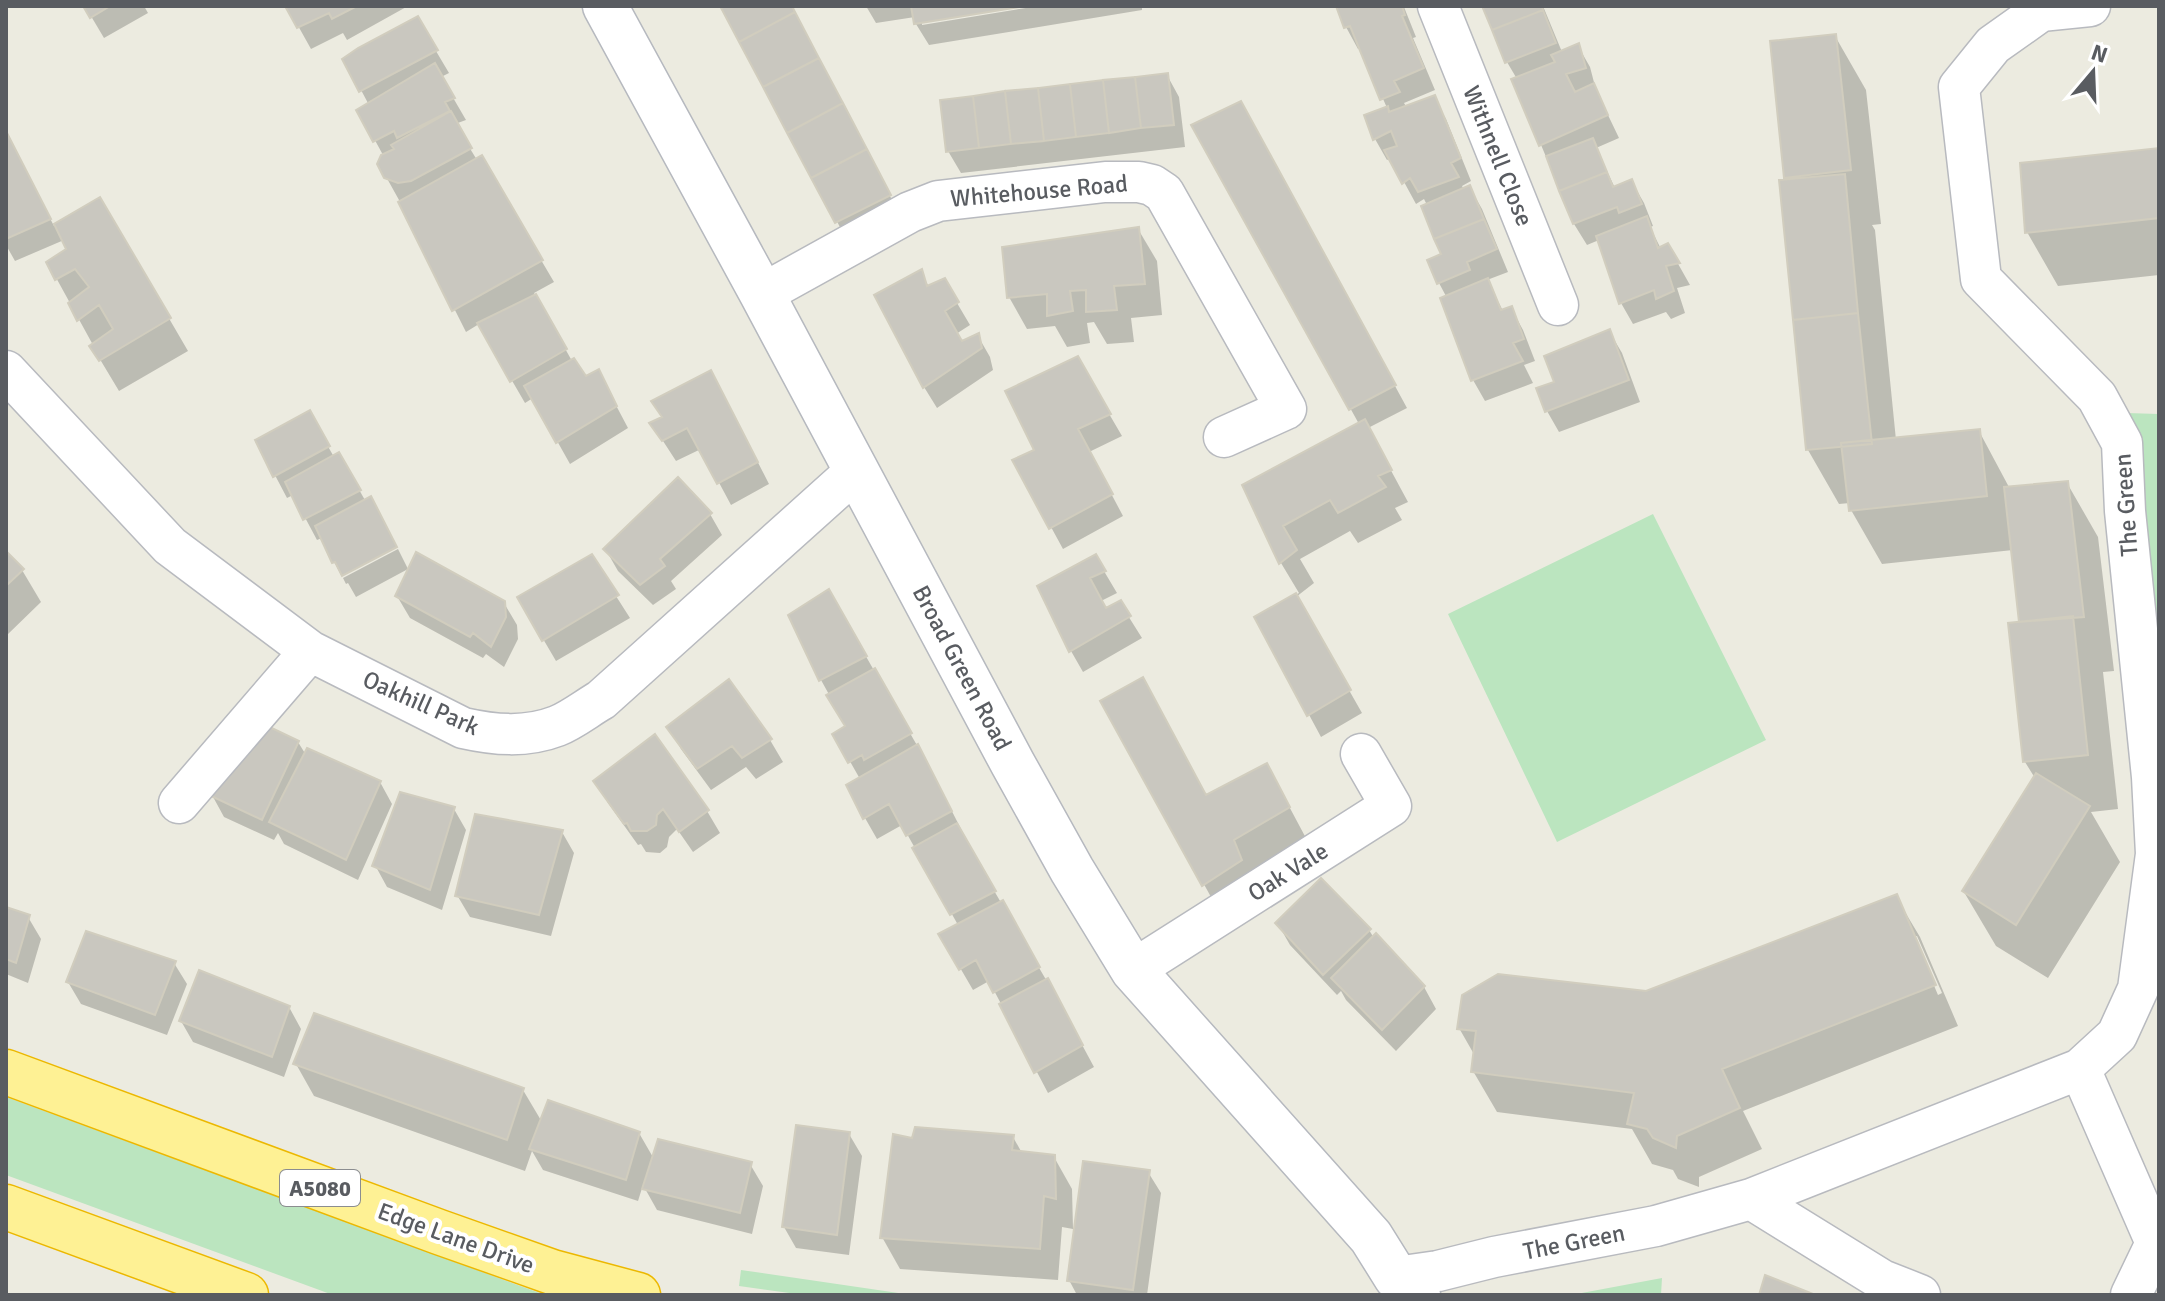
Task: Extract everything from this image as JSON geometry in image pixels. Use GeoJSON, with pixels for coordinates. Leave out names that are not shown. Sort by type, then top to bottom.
{"type":"FeatureCollection","features":[{"type":"Feature","properties":{"kind":"highway","name":"Edge Lane Drive"},"geometry":{"type":"LineString","coordinates":[[6,1072],[552,1272],[638,1295]]}},
{"type":"Feature","properties":{"kind":"highway"},"geometry":{"type":"LineString","coordinates":[[6,1207],[246,1295]]}},
{"type":"Feature","properties":{"kind":"main road","name":"Broad Green Road"},"geometry":{"type":"LineString","coordinates":[[612,9],[1013,764],[1133,970],[1371,1237],[1402,1289]]}},
{"type":"Feature","properties":{"kind":"street","name":"Withnell Close"},"geometry":{"type":"LineString","coordinates":[[1438,6],[1558,305]]}},
{"type":"Feature","properties":{"kind":"street","name":"The Green"},"geometry":{"type":"LineString","coordinates":[[1402,1289],[1438,1271],[1656,1226],[1751,1199],[2080,1069],[2117,1035],[2138,989],[2156,854],[2152,777],[2125,511],[2122,443],[2097,397],[1981,279],[1959,87],[1993,45],[2041,11],[2090,6]]}},
{"type":"Feature","properties":{"kind":"street","name":"Whitehouse Road"},"geometry":{"type":"LineString","coordinates":[[762,294],[910,212],[938,201],[1105,182],[1152,185],[1164,193],[1286,409],[1224,437]]}},
{"type":"Feature","properties":{"kind":"street","name":"Oakhill Park"},"geometry":{"type":"LineString","coordinates":[[6,371],[170,546],[310,651],[463,728],[490,734],[512,735],[558,725],[601,700],[856,471]]}},
{"type":"Feature","properties":{"kind":"street"},"geometry":{"type":"LineString","coordinates":[[179,803],[310,651]]}},
{"type":"Feature","properties":{"kind":"street","name":"Oak Vale"},"geometry":{"type":"LineString","coordinates":[[1133,970],[1391,806],[1361,754]]}},
{"type":"Feature","properties":{"kind":"street"},"geometry":{"type":"LineString","coordinates":[[2080,1069],[2156,1243],[2131,1295]]}},
{"type":"Feature","properties":{"kind":"street"},"geometry":{"type":"LineString","coordinates":[[1751,1199],[1882,1280],[1920,1295]]}},
{"type":"Feature","properties":{"kind":"green space"},"geometry":{"type":"Polygon","coordinates":[[[2126,413],[2159,414],[2159,703],[2126,413]]]}},
{"type":"Feature","properties":{"kind":"green space"},"geometry":{"type":"Polygon","coordinates":[[[1653,514],[1766,740],[1557,842],[1448,614],[1653,514]]]}},
{"type":"Feature","properties":{"kind":"green space"},"geometry":{"type":"Polygon","coordinates":[[[6,1097],[545,1295],[333,1295],[6,1175],[6,1097]]]}},
{"type":"Feature","properties":{"kind":"green space"},"geometry":{"type":"Polygon","coordinates":[[[741,1270],[912,1295],[804,1295],[739,1286],[741,1270]]]}},
{"type":"Feature","properties":{"kind":"green space"},"geometry":{"type":"Polygon","coordinates":[[[1662,1278],[1661,1295],[1571,1295],[1662,1278]]]}},
{"type":"Feature","properties":{"kind":"building"},"geometry":{"type":"Polygon","coordinates":[[[83,6],[110,6],[90,18],[83,6]]]}},
{"type":"Feature","properties":{"kind":"building"},"geometry":{"type":"Polygon","coordinates":[[[285,6],[357,6],[332,19],[329,13],[297,28],[285,6]]]}},
{"type":"Feature","properties":{"kind":"building"},"geometry":{"type":"Polygon","coordinates":[[[720,6],[792,6],[795,12],[739,42],[720,6]]]}},
{"type":"Feature","properties":{"kind":"building"},"geometry":{"type":"Polygon","coordinates":[[[911,6],[1026,6],[914,24],[911,6]]]}},
{"type":"Feature","properties":{"kind":"building"},"geometry":{"type":"Polygon","coordinates":[[[1336,6],[1402,6],[1405,15],[1402,16],[1424,68],[1394,81],[1400,92],[1380,100],[1350,26],[1344,28],[1336,6]]]}},
{"type":"Feature","properties":{"kind":"building"},"geometry":{"type":"Polygon","coordinates":[[[1482,6],[1542,6],[1543,10],[1492,30],[1482,6]]]}},
{"type":"Feature","properties":{"kind":"building"},"geometry":{"type":"Polygon","coordinates":[[[1543,10],[1556,43],[1505,63],[1492,30],[1543,10]]]}},
{"type":"Feature","properties":{"kind":"building"},"geometry":{"type":"Polygon","coordinates":[[[795,12],[819,58],[763,87],[739,42],[795,12]]]}},
{"type":"Feature","properties":{"kind":"building"},"geometry":{"type":"Polygon","coordinates":[[[418,16],[438,50],[359,92],[342,59],[418,16]]]}},
{"type":"Feature","properties":{"kind":"building"},"geometry":{"type":"Polygon","coordinates":[[[1836,34],[1851,170],[1784,178],[1770,41],[1836,34]]]}},
{"type":"Feature","properties":{"kind":"building"},"geometry":{"type":"Polygon","coordinates":[[[1579,43],[1586,68],[1566,74],[1575,92],[1594,83],[1608,115],[1539,146],[1511,79],[1555,62],[1551,55],[1579,43]]]}},
{"type":"Feature","properties":{"kind":"building"},"geometry":{"type":"Polygon","coordinates":[[[819,58],[843,103],[787,133],[763,87],[819,58]]]}},
{"type":"Feature","properties":{"kind":"building"},"geometry":{"type":"Polygon","coordinates":[[[435,63],[455,98],[445,102],[450,111],[397,138],[394,131],[373,142],[356,110],[435,63]]]}},
{"type":"Feature","properties":{"kind":"building"},"geometry":{"type":"Polygon","coordinates":[[[1168,73],[1174,125],[1141,128],[1135,77],[1168,73]]]}},
{"type":"Feature","properties":{"kind":"building"},"geometry":{"type":"Polygon","coordinates":[[[1135,77],[1141,128],[1109,133],[1103,80],[1135,77]]]}},
{"type":"Feature","properties":{"kind":"building"},"geometry":{"type":"Polygon","coordinates":[[[1103,80],[1109,133],[1076,137],[1070,84],[1103,80]]]}},
{"type":"Feature","properties":{"kind":"building"},"geometry":{"type":"Polygon","coordinates":[[[1070,84],[1076,137],[1044,141],[1038,88],[1070,84]]]}},
{"type":"Feature","properties":{"kind":"building"},"geometry":{"type":"Polygon","coordinates":[[[1038,88],[1044,141],[1011,144],[1005,91],[1038,88]]]}},
{"type":"Feature","properties":{"kind":"building"},"geometry":{"type":"Polygon","coordinates":[[[1005,91],[1011,144],[979,148],[973,96],[1005,91]]]}},
{"type":"Feature","properties":{"kind":"building"},"geometry":{"type":"Polygon","coordinates":[[[1435,95],[1461,158],[1451,163],[1459,177],[1418,192],[1410,178],[1402,184],[1384,150],[1397,146],[1391,131],[1373,140],[1364,115],[1388,106],[1389,112],[1435,95]]]}},
{"type":"Feature","properties":{"kind":"building"},"geometry":{"type":"Polygon","coordinates":[[[973,96],[979,148],[946,152],[940,100],[973,96]]]}},
{"type":"Feature","properties":{"kind":"building"},"geometry":{"type":"Polygon","coordinates":[[[1241,101],[1396,385],[1349,410],[1191,125],[1241,101]]]}},
{"type":"Feature","properties":{"kind":"building"},"geometry":{"type":"Polygon","coordinates":[[[843,103],[867,149],[811,178],[787,133],[843,103]]]}},
{"type":"Feature","properties":{"kind":"building"},"geometry":{"type":"Polygon","coordinates":[[[451,111],[472,148],[411,181],[398,183],[384,178],[377,164],[381,155],[394,149],[391,145],[451,111]]]}},
{"type":"Feature","properties":{"kind":"building"},"geometry":{"type":"Polygon","coordinates":[[[6,131],[51,219],[6,239],[6,131]]]}},
{"type":"Feature","properties":{"kind":"building"},"geometry":{"type":"Polygon","coordinates":[[[1593,138],[1607,172],[1559,191],[1546,156],[1593,138]]]}},
{"type":"Feature","properties":{"kind":"building"},"geometry":{"type":"Polygon","coordinates":[[[2159,148],[2159,218],[2025,233],[2020,163],[2159,148]]]}},
{"type":"Feature","properties":{"kind":"building"},"geometry":{"type":"Polygon","coordinates":[[[867,149],[891,195],[835,223],[811,178],[867,149]]]}},
{"type":"Feature","properties":{"kind":"building"},"geometry":{"type":"Polygon","coordinates":[[[482,155],[543,260],[452,311],[398,202],[482,155]]]}},
{"type":"Feature","properties":{"kind":"building"},"geometry":{"type":"Polygon","coordinates":[[[1607,172],[1613,187],[1632,179],[1642,204],[1619,213],[1617,207],[1573,224],[1559,191],[1607,172]]]}},
{"type":"Feature","properties":{"kind":"building"},"geometry":{"type":"Polygon","coordinates":[[[1845,174],[1858,313],[1793,320],[1779,180],[1845,174]]]}},
{"type":"Feature","properties":{"kind":"building"},"geometry":{"type":"Polygon","coordinates":[[[1470,185],[1484,219],[1434,239],[1421,206],[1470,185]]]}},
{"type":"Feature","properties":{"kind":"building"},"geometry":{"type":"Polygon","coordinates":[[[100,197],[171,318],[99,361],[89,346],[113,329],[99,305],[77,321],[68,303],[89,287],[75,269],[55,280],[46,262],[66,249],[54,224],[100,197]]]}},
{"type":"Feature","properties":{"kind":"building"},"geometry":{"type":"Polygon","coordinates":[[[1647,216],[1658,248],[1668,243],[1680,263],[1666,266],[1674,291],[1656,299],[1654,290],[1619,304],[1596,236],[1647,216]]]}},
{"type":"Feature","properties":{"kind":"building"},"geometry":{"type":"Polygon","coordinates":[[[1484,219],[1497,249],[1467,262],[1470,270],[1437,284],[1427,260],[1441,254],[1434,239],[1484,219]]]}},
{"type":"Feature","properties":{"kind":"building"},"geometry":{"type":"Polygon","coordinates":[[[1139,227],[1145,284],[1114,286],[1117,310],[1086,312],[1086,290],[1070,291],[1073,311],[1047,316],[1047,294],[1007,298],[1002,247],[1139,227]]]}},
{"type":"Feature","properties":{"kind":"building"},"geometry":{"type":"Polygon","coordinates":[[[922,269],[927,286],[945,278],[959,302],[945,311],[962,341],[979,333],[982,348],[923,388],[874,295],[922,269]]]}},
{"type":"Feature","properties":{"kind":"building"},"geometry":{"type":"Polygon","coordinates":[[[1488,278],[1501,310],[1512,306],[1524,339],[1513,343],[1523,361],[1471,381],[1440,298],[1488,278]]]}},
{"type":"Feature","properties":{"kind":"building"},"geometry":{"type":"Polygon","coordinates":[[[536,294],[567,349],[510,382],[477,323],[536,294]]]}},
{"type":"Feature","properties":{"kind":"building"},"geometry":{"type":"Polygon","coordinates":[[[1858,313],[1872,444],[1806,450],[1793,320],[1858,313]]]}},
{"type":"Feature","properties":{"kind":"building"},"geometry":{"type":"Polygon","coordinates":[[[1610,329],[1629,380],[1545,412],[1536,388],[1554,382],[1544,356],[1610,329]]]}},
{"type":"Feature","properties":{"kind":"building"},"geometry":{"type":"Polygon","coordinates":[[[1078,356],[1111,414],[1078,429],[1113,494],[1049,529],[1012,460],[1034,450],[1005,391],[1078,356]]]}},
{"type":"Feature","properties":{"kind":"building"},"geometry":{"type":"Polygon","coordinates":[[[574,358],[586,376],[599,369],[617,406],[556,443],[524,386],[574,358]]]}},
{"type":"Feature","properties":{"kind":"building"},"geometry":{"type":"Polygon","coordinates":[[[711,370],[758,462],[717,484],[687,428],[662,441],[649,423],[662,417],[651,401],[711,370]]]}},
{"type":"Feature","properties":{"kind":"building"},"geometry":{"type":"Polygon","coordinates":[[[310,410],[330,446],[273,477],[255,440],[310,410]]]}},
{"type":"Feature","properties":{"kind":"building"},"geometry":{"type":"Polygon","coordinates":[[[1365,419],[1392,470],[1378,476],[1386,487],[1338,513],[1330,500],[1283,526],[1297,550],[1279,564],[1242,485],[1365,419]]]}},
{"type":"Feature","properties":{"kind":"building"},"geometry":{"type":"Polygon","coordinates":[[[1980,429],[1987,496],[1849,511],[1841,443],[1980,429]]]}},
{"type":"Feature","properties":{"kind":"building"},"geometry":{"type":"Polygon","coordinates":[[[339,452],[361,490],[303,520],[285,482],[339,452]]]}},
{"type":"Feature","properties":{"kind":"building"},"geometry":{"type":"Polygon","coordinates":[[[678,477],[712,513],[660,559],[665,566],[640,585],[603,549],[678,477]]]}},
{"type":"Feature","properties":{"kind":"building"},"geometry":{"type":"Polygon","coordinates":[[[2068,481],[2084,617],[2019,622],[2004,487],[2068,481]]]}},
{"type":"Feature","properties":{"kind":"building"},"geometry":{"type":"Polygon","coordinates":[[[371,496],[397,547],[342,576],[335,562],[332,563],[315,526],[371,496]]]}},
{"type":"Feature","properties":{"kind":"building"},"geometry":{"type":"Polygon","coordinates":[[[6,551],[24,569],[6,586],[6,551]]]}},
{"type":"Feature","properties":{"kind":"building"},"geometry":{"type":"Polygon","coordinates":[[[416,552],[505,601],[506,617],[491,647],[473,633],[470,637],[395,596],[416,552]]]}},
{"type":"Feature","properties":{"kind":"building"},"geometry":{"type":"Polygon","coordinates":[[[592,554],[619,595],[542,641],[517,597],[592,554]]]}},
{"type":"Feature","properties":{"kind":"building"},"geometry":{"type":"Polygon","coordinates":[[[1096,554],[1106,571],[1090,578],[1106,608],[1121,600],[1131,616],[1069,652],[1037,586],[1096,554]]]}},
{"type":"Feature","properties":{"kind":"building"},"geometry":{"type":"Polygon","coordinates":[[[829,589],[867,656],[819,681],[788,615],[829,589]]]}},
{"type":"Feature","properties":{"kind":"building"},"geometry":{"type":"Polygon","coordinates":[[[1296,593],[1351,690],[1307,716],[1254,617],[1296,593]]]}},
{"type":"Feature","properties":{"kind":"building"},"geometry":{"type":"Polygon","coordinates":[[[2073,616],[2088,755],[2023,762],[2008,623],[2073,616]]]}},
{"type":"Feature","properties":{"kind":"building"},"geometry":{"type":"Polygon","coordinates":[[[875,668],[912,733],[864,760],[862,755],[848,763],[832,734],[845,726],[826,695],[875,668]]]}},
{"type":"Feature","properties":{"kind":"building"},"geometry":{"type":"Polygon","coordinates":[[[1143,677],[1206,795],[1267,763],[1290,807],[1234,840],[1242,860],[1202,886],[1100,701],[1143,677]]]}},
{"type":"Feature","properties":{"kind":"building"},"geometry":{"type":"Polygon","coordinates":[[[729,679],[772,739],[742,758],[732,746],[697,769],[666,727],[729,679]]]}},
{"type":"Feature","properties":{"kind":"building"},"geometry":{"type":"Polygon","coordinates":[[[257,721],[299,741],[262,820],[209,795],[257,721]]]}},
{"type":"Feature","properties":{"kind":"building"},"geometry":{"type":"Polygon","coordinates":[[[655,734],[709,810],[679,832],[663,809],[657,815],[656,825],[647,831],[631,831],[593,781],[655,734]]]}},
{"type":"Feature","properties":{"kind":"building"},"geometry":{"type":"Polygon","coordinates":[[[918,744],[952,811],[906,836],[889,804],[863,819],[846,785],[918,744]]]}},
{"type":"Feature","properties":{"kind":"building"},"geometry":{"type":"Polygon","coordinates":[[[307,748],[381,781],[346,860],[269,822],[307,748]]]}},
{"type":"Feature","properties":{"kind":"building"},"geometry":{"type":"Polygon","coordinates":[[[2036,773],[2090,806],[2016,925],[1962,891],[2036,773]]]}},
{"type":"Feature","properties":{"kind":"building"},"geometry":{"type":"Polygon","coordinates":[[[400,792],[455,807],[430,890],[372,866],[400,792]]]}},
{"type":"Feature","properties":{"kind":"building"},"geometry":{"type":"Polygon","coordinates":[[[475,814],[563,830],[539,915],[455,896],[475,814]]]}},
{"type":"Feature","properties":{"kind":"building"},"geometry":{"type":"Polygon","coordinates":[[[957,823],[996,891],[950,915],[912,848],[957,823]]]}},
{"type":"Feature","properties":{"kind":"building"},"geometry":{"type":"Polygon","coordinates":[[[1321,878],[1371,929],[1323,975],[1275,923],[1321,878]]]}},
{"type":"Feature","properties":{"kind":"building"},"geometry":{"type":"Polygon","coordinates":[[[1897,894],[1936,985],[1722,1069],[1740,1108],[1677,1136],[1676,1148],[1653,1138],[1647,1129],[1627,1124],[1634,1093],[1471,1072],[1476,1031],[1457,1029],[1462,995],[1498,974],[1646,991],[1897,894]]]}},
{"type":"Feature","properties":{"kind":"building"},"geometry":{"type":"Polygon","coordinates":[[[1003,900],[1040,967],[993,993],[976,960],[959,970],[938,934],[1003,900]]]}},
{"type":"Feature","properties":{"kind":"building"},"geometry":{"type":"Polygon","coordinates":[[[6,907],[30,915],[16,963],[6,959],[6,907]]]}},
{"type":"Feature","properties":{"kind":"building"},"geometry":{"type":"Polygon","coordinates":[[[86,931],[176,961],[155,1015],[66,982],[86,931]]]}},
{"type":"Feature","properties":{"kind":"building"},"geometry":{"type":"Polygon","coordinates":[[[1376,933],[1425,986],[1382,1030],[1331,978],[1376,933]]]}},
{"type":"Feature","properties":{"kind":"building"},"geometry":{"type":"Polygon","coordinates":[[[199,970],[290,1006],[272,1057],[179,1021],[199,970]]]}},
{"type":"Feature","properties":{"kind":"building"},"geometry":{"type":"Polygon","coordinates":[[[1048,978],[1083,1045],[1034,1073],[999,1004],[1048,978]]]}},
{"type":"Feature","properties":{"kind":"building"},"geometry":{"type":"Polygon","coordinates":[[[314,1013],[524,1088],[507,1140],[293,1064],[314,1013]]]}},
{"type":"Feature","properties":{"kind":"building"},"geometry":{"type":"Polygon","coordinates":[[[548,1100],[640,1132],[626,1180],[529,1149],[548,1100]]]}},
{"type":"Feature","properties":{"kind":"building"},"geometry":{"type":"Polygon","coordinates":[[[796,1125],[850,1132],[837,1235],[782,1227],[796,1125]]]}},
{"type":"Feature","properties":{"kind":"building"},"geometry":{"type":"Polygon","coordinates":[[[915,1127],[1014,1135],[1012,1150],[1055,1155],[1056,1199],[1044,1196],[1040,1249],[880,1238],[893,1134],[912,1138],[915,1127]]]}},
{"type":"Feature","properties":{"kind":"building"},"geometry":{"type":"Polygon","coordinates":[[[658,1139],[752,1162],[740,1213],[642,1189],[658,1139]]]}},
{"type":"Feature","properties":{"kind":"building"},"geometry":{"type":"Polygon","coordinates":[[[1083,1161],[1150,1170],[1133,1290],[1067,1281],[1083,1161]]]}},
{"type":"Feature","properties":{"kind":"building"},"geometry":{"type":"Polygon","coordinates":[[[1765,1275],[1813,1294],[1813,1295],[1759,1295],[1765,1275]]]}}]}
